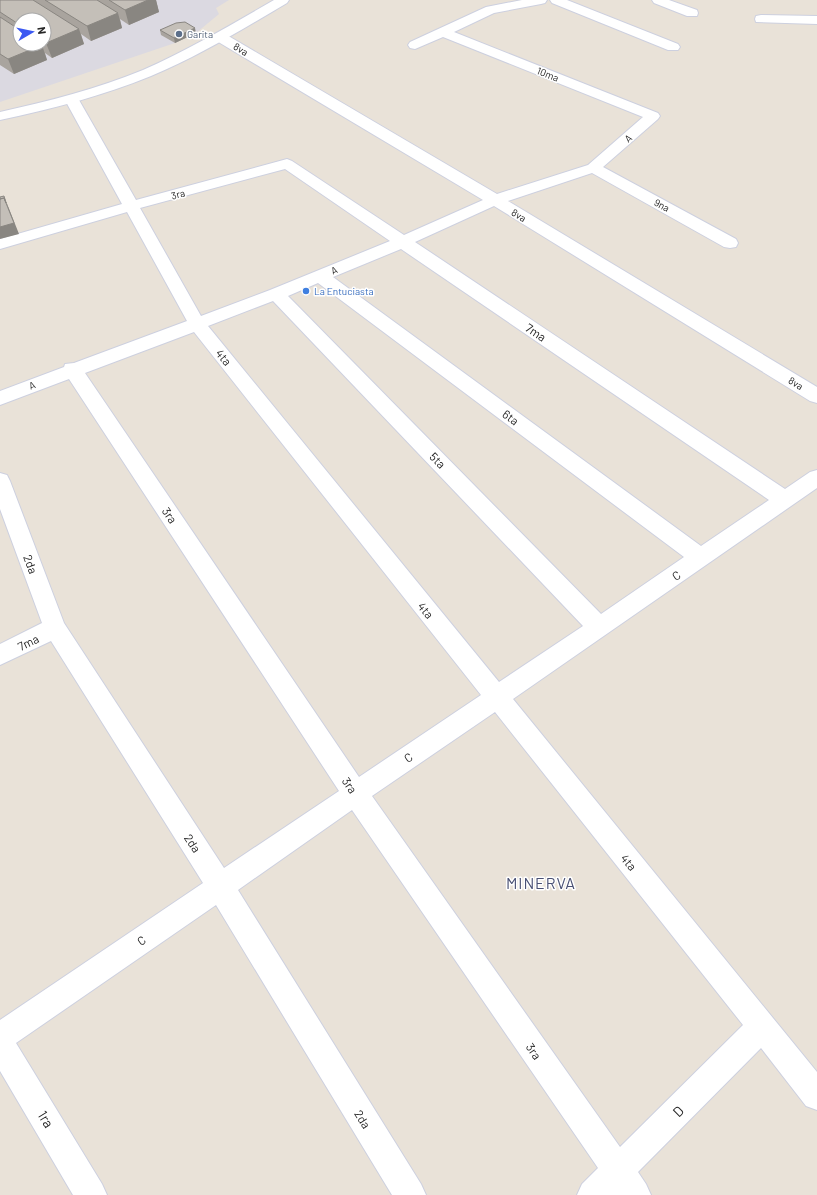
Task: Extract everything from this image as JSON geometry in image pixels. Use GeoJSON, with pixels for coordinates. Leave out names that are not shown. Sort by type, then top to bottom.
{"type":"FeatureCollection","features":[{"type":"Feature","properties":{"kind":"street"},"geometry":{"type":"LineString","coordinates":[[0,116],[72,100],[126,82],[175,61],[220,37],[283,0]]}},
{"type":"Feature","properties":{"kind":"street"},"geometry":{"type":"LineString","coordinates":[[415,45],[490,10],[541,0]]}},
{"type":"Feature","properties":{"kind":"street"},"geometry":{"type":"LineString","coordinates":[[556,0],[673,47]]}},
{"type":"Feature","properties":{"kind":"street"},"geometry":{"type":"LineString","coordinates":[[658,0],[692,13]]}},
{"type":"Feature","properties":{"kind":"street"},"geometry":{"type":"LineString","coordinates":[[761,19],[817,20]]}},
{"type":"Feature","properties":{"kind":"street","name":"10ma"},"geometry":{"type":"LineString","coordinates":[[443,32],[653,116]]}},
{"type":"Feature","properties":{"kind":"street","name":"8va"},"geometry":{"type":"LineString","coordinates":[[220,37],[495,200],[817,396]]}},
{"type":"Feature","properties":{"kind":"street","name":"4ta"},"geometry":{"type":"LineString","coordinates":[[72,100],[197,324],[817,1095]]}},
{"type":"Feature","properties":{"kind":"street","name":"A"},"geometry":{"type":"LineString","coordinates":[[0,398],[276,294],[402,242],[495,200],[593,168],[653,116]]}},
{"type":"Feature","properties":{"kind":"street","name":"3ra"},"geometry":{"type":"LineString","coordinates":[[0,244],[131,206],[287,164]]}},
{"type":"Feature","properties":{"kind":"street","name":"7ma"},"geometry":{"type":"LineString","coordinates":[[287,164],[785,500]]}},
{"type":"Feature","properties":{"kind":"street","name":"9na"},"geometry":{"type":"LineString","coordinates":[[593,168],[730,243]]}},
{"type":"Feature","properties":{"kind":"street","name":"6ta"},"geometry":{"type":"LineString","coordinates":[[320,276],[701,558]]}},
{"type":"Feature","properties":{"kind":"street","name":"5ta"},"geometry":{"type":"LineString","coordinates":[[276,294],[599,627]]}},
{"type":"Feature","properties":{"kind":"street","name":"3ra"},"geometry":{"type":"LineString","coordinates":[[72,370],[355,793],[635,1195]]}},
{"type":"Feature","properties":{"kind":"street","name":"C"},"geometry":{"type":"LineString","coordinates":[[0,1037],[817,478]]}},
{"type":"Feature","properties":{"kind":"street","name":"2da"},"geometry":{"type":"LineString","coordinates":[[0,481],[55,628],[220,886],[410,1195]]}},
{"type":"Feature","properties":{"kind":"street","name":"7ma"},"geometry":{"type":"LineString","coordinates":[[0,655],[55,628]]}},
{"type":"Feature","properties":{"kind":"street","name":"D"},"geometry":{"type":"LineString","coordinates":[[593,1195],[762,1027]]}},
{"type":"Feature","properties":{"kind":"street","name":"1ra"},"geometry":{"type":"LineString","coordinates":[[0,1043],[92,1195]]}},
{"type":"Feature","properties":{"kind":"shaded area"},"geometry":{"type":"Polygon","coordinates":[[[0,0],[229,0],[216,8],[219,14],[196,33],[175,43],[0,102],[0,0]]]}},
{"type":"Feature","properties":{"kind":"building"},"geometry":{"type":"Polygon","coordinates":[[[0,0],[33,0],[79,29],[52,40],[52,12],[12,12],[12,20],[0,12],[0,0]]]}},
{"type":"Feature","properties":{"kind":"building"},"geometry":{"type":"Polygon","coordinates":[[[45,0],[97,0],[118,13],[87,26],[45,0]]]}},
{"type":"Feature","properties":{"kind":"building"},"geometry":{"type":"Polygon","coordinates":[[[109,0],[148,0],[125,10],[109,0]]]}},
{"type":"Feature","properties":{"kind":"building"},"geometry":{"type":"Polygon","coordinates":[[[0,17],[12,25],[12,52],[25,52],[8,59],[0,54],[0,17]]]}},
{"type":"Feature","properties":{"kind":"building"},"geometry":{"type":"Polygon","coordinates":[[[185,22],[195,28],[174,38],[160,30],[176,23],[185,22]]]}},
{"type":"Feature","properties":{"kind":"building"},"geometry":{"type":"Polygon","coordinates":[[[4,198],[14,223],[0,227],[0,199],[4,198]]]}},
{"type":"Feature","properties":{"kind":"place","name":"Garita"},"geometry":{"type":"Point","coordinates":[179,34]}},
{"type":"Feature","properties":{"kind":"place","name":"La Entuciasta"},"geometry":{"type":"Point","coordinates":[306,291]}},
{"type":"Feature","properties":{"kind":"district","name":"MINERVA"},"geometry":{"type":"Point","coordinates":[541,882]}}]}
